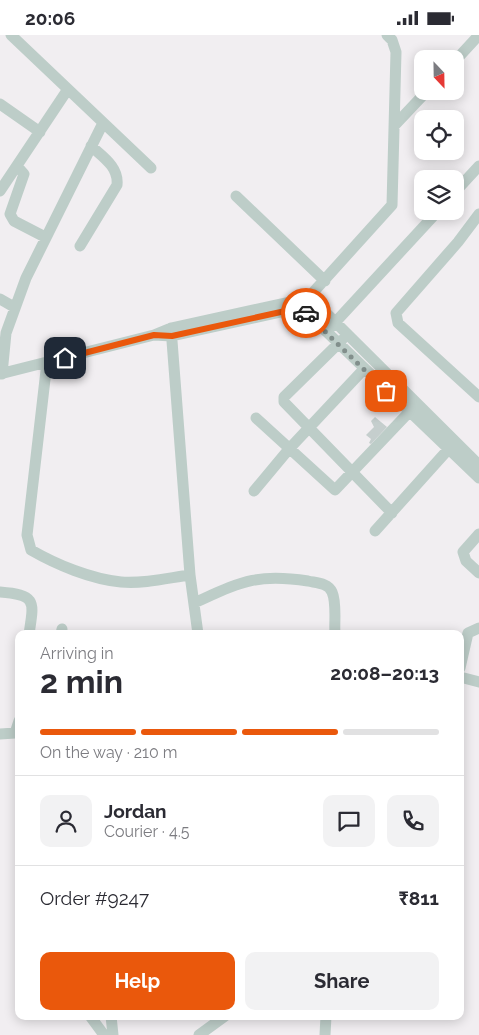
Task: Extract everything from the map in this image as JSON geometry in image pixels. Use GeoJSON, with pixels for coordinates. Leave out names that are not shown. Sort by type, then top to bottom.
{"type":"FeatureCollection","features":[{"type":"Feature","properties":{"kind":"street"},"geometry":{"type":"LineString","coordinates":[[11,35],[151,169]]}},
{"type":"Feature","properties":{"kind":"street"},"geometry":{"type":"LineString","coordinates":[[464,51],[479,35]]}},
{"type":"Feature","properties":{"kind":"street"},"geometry":{"type":"LineString","coordinates":[[103,123],[45,237],[14,307],[4,344],[1,374],[154,335],[299,308],[392,205],[396,52],[392,37]]}},
{"type":"Feature","properties":{"kind":"street"},"geometry":{"type":"LineString","coordinates":[[0,191],[68,89]]}},
{"type":"Feature","properties":{"kind":"street"},"geometry":{"type":"LineString","coordinates":[[394,126],[419,100]]}},
{"type":"Feature","properties":{"kind":"street"},"geometry":{"type":"LineString","coordinates":[[0,103],[40,132]]}},
{"type":"Feature","properties":{"kind":"street"},"geometry":{"type":"LineString","coordinates":[[80,246],[117,185],[118,177],[116,171],[91,146]]}},
{"type":"Feature","properties":{"kind":"street"},"geometry":{"type":"LineString","coordinates":[[17,166],[24,174],[10,214],[14,221],[45,237]]}},
{"type":"Feature","properties":{"kind":"street"},"geometry":{"type":"LineString","coordinates":[[464,182],[479,166]]}},
{"type":"Feature","properties":{"kind":"street"},"geometry":{"type":"LineString","coordinates":[[236,196],[325,281]]}},
{"type":"Feature","properties":{"kind":"street"},"geometry":{"type":"LineString","coordinates":[[479,214],[458,242],[396,313],[398,323],[479,397]]}},
{"type":"Feature","properties":{"kind":"street"},"geometry":{"type":"LineString","coordinates":[[326,333],[430,220]]}},
{"type":"Feature","properties":{"kind":"street"},"geometry":{"type":"LineString","coordinates":[[308,298],[347,335],[412,408]]}},
{"type":"Feature","properties":{"kind":"street"},"geometry":{"type":"LineString","coordinates":[[171,332],[308,298]]}},
{"type":"Feature","properties":{"kind":"street"},"geometry":{"type":"LineString","coordinates":[[0,299],[14,307]]}},
{"type":"Feature","properties":{"kind":"street"},"geometry":{"type":"LineString","coordinates":[[299,308],[307,313],[364,369],[412,408],[452,446],[479,478]]}},
{"type":"Feature","properties":{"kind":"street"},"geometry":{"type":"LineString","coordinates":[[171,332],[190,575],[197,630]]}},
{"type":"Feature","properties":{"kind":"street"},"geometry":{"type":"LineString","coordinates":[[347,335],[284,397],[284,402],[392,513]]}},
{"type":"Feature","properties":{"kind":"street"},"geometry":{"type":"LineString","coordinates":[[47,362],[27,535],[31,550],[92,576],[121,581],[144,581],[190,575]]}},
{"type":"Feature","properties":{"kind":"street"},"geometry":{"type":"LineString","coordinates":[[254,491],[289,449],[364,369]]}},
{"type":"Feature","properties":{"kind":"street"},"geometry":{"type":"LineString","coordinates":[[256,418],[334,490],[338,489],[412,408]]}},
{"type":"Feature","properties":{"kind":"street"},"geometry":{"type":"LineString","coordinates":[[452,446],[479,465]]}},
{"type":"Feature","properties":{"kind":"street"},"geometry":{"type":"LineString","coordinates":[[375,531],[452,446]]}},
{"type":"Feature","properties":{"kind":"street"},"geometry":{"type":"LineString","coordinates":[[479,534],[463,552],[466,561],[479,573]]}},
{"type":"Feature","properties":{"kind":"street"},"geometry":{"type":"LineString","coordinates":[[194,603],[255,578],[281,577],[325,584],[332,591],[335,630]]}},
{"type":"Feature","properties":{"kind":"street"},"geometry":{"type":"LineString","coordinates":[[0,592],[22,595],[31,600],[33,607],[29,630]]}},
{"type":"Feature","properties":{"kind":"street"},"geometry":{"type":"LineString","coordinates":[[464,650],[468,633],[479,628]]}},
{"type":"Feature","properties":{"kind":"street"},"geometry":{"type":"LineString","coordinates":[[464,678],[479,682]]}},
{"type":"Feature","properties":{"kind":"street"},"geometry":{"type":"LineString","coordinates":[[0,734],[15,733]]}},
{"type":"Feature","properties":{"kind":"street"},"geometry":{"type":"LineString","coordinates":[[93,1020],[104,1035]]}},
{"type":"Feature","properties":{"kind":"street"},"geometry":{"type":"LineString","coordinates":[[111,1020],[113,1035]]}},
{"type":"Feature","properties":{"kind":"street"},"geometry":{"type":"LineString","coordinates":[[199,1035],[220,1020]]}},
{"type":"Feature","properties":{"kind":"street"},"geometry":{"type":"LineString","coordinates":[[325,1035],[326,1020]]}},
{"type":"Feature","properties":{"kind":"building"},"geometry":{"type":"Polygon","coordinates":[[[375,417],[387,427],[371,444],[369,443],[371,439],[366,435],[374,427],[371,421],[375,417]]]}},
{"type":"Feature","properties":{"kind":"way so far"},"geometry":{"type":"LineString","coordinates":[[306,313],[386,391]]}},
{"type":"Feature","properties":{"kind":"route"},"geometry":{"type":"LineString","coordinates":[[65,358],[154,335],[172,336],[299,308],[306,313]]}}]}
